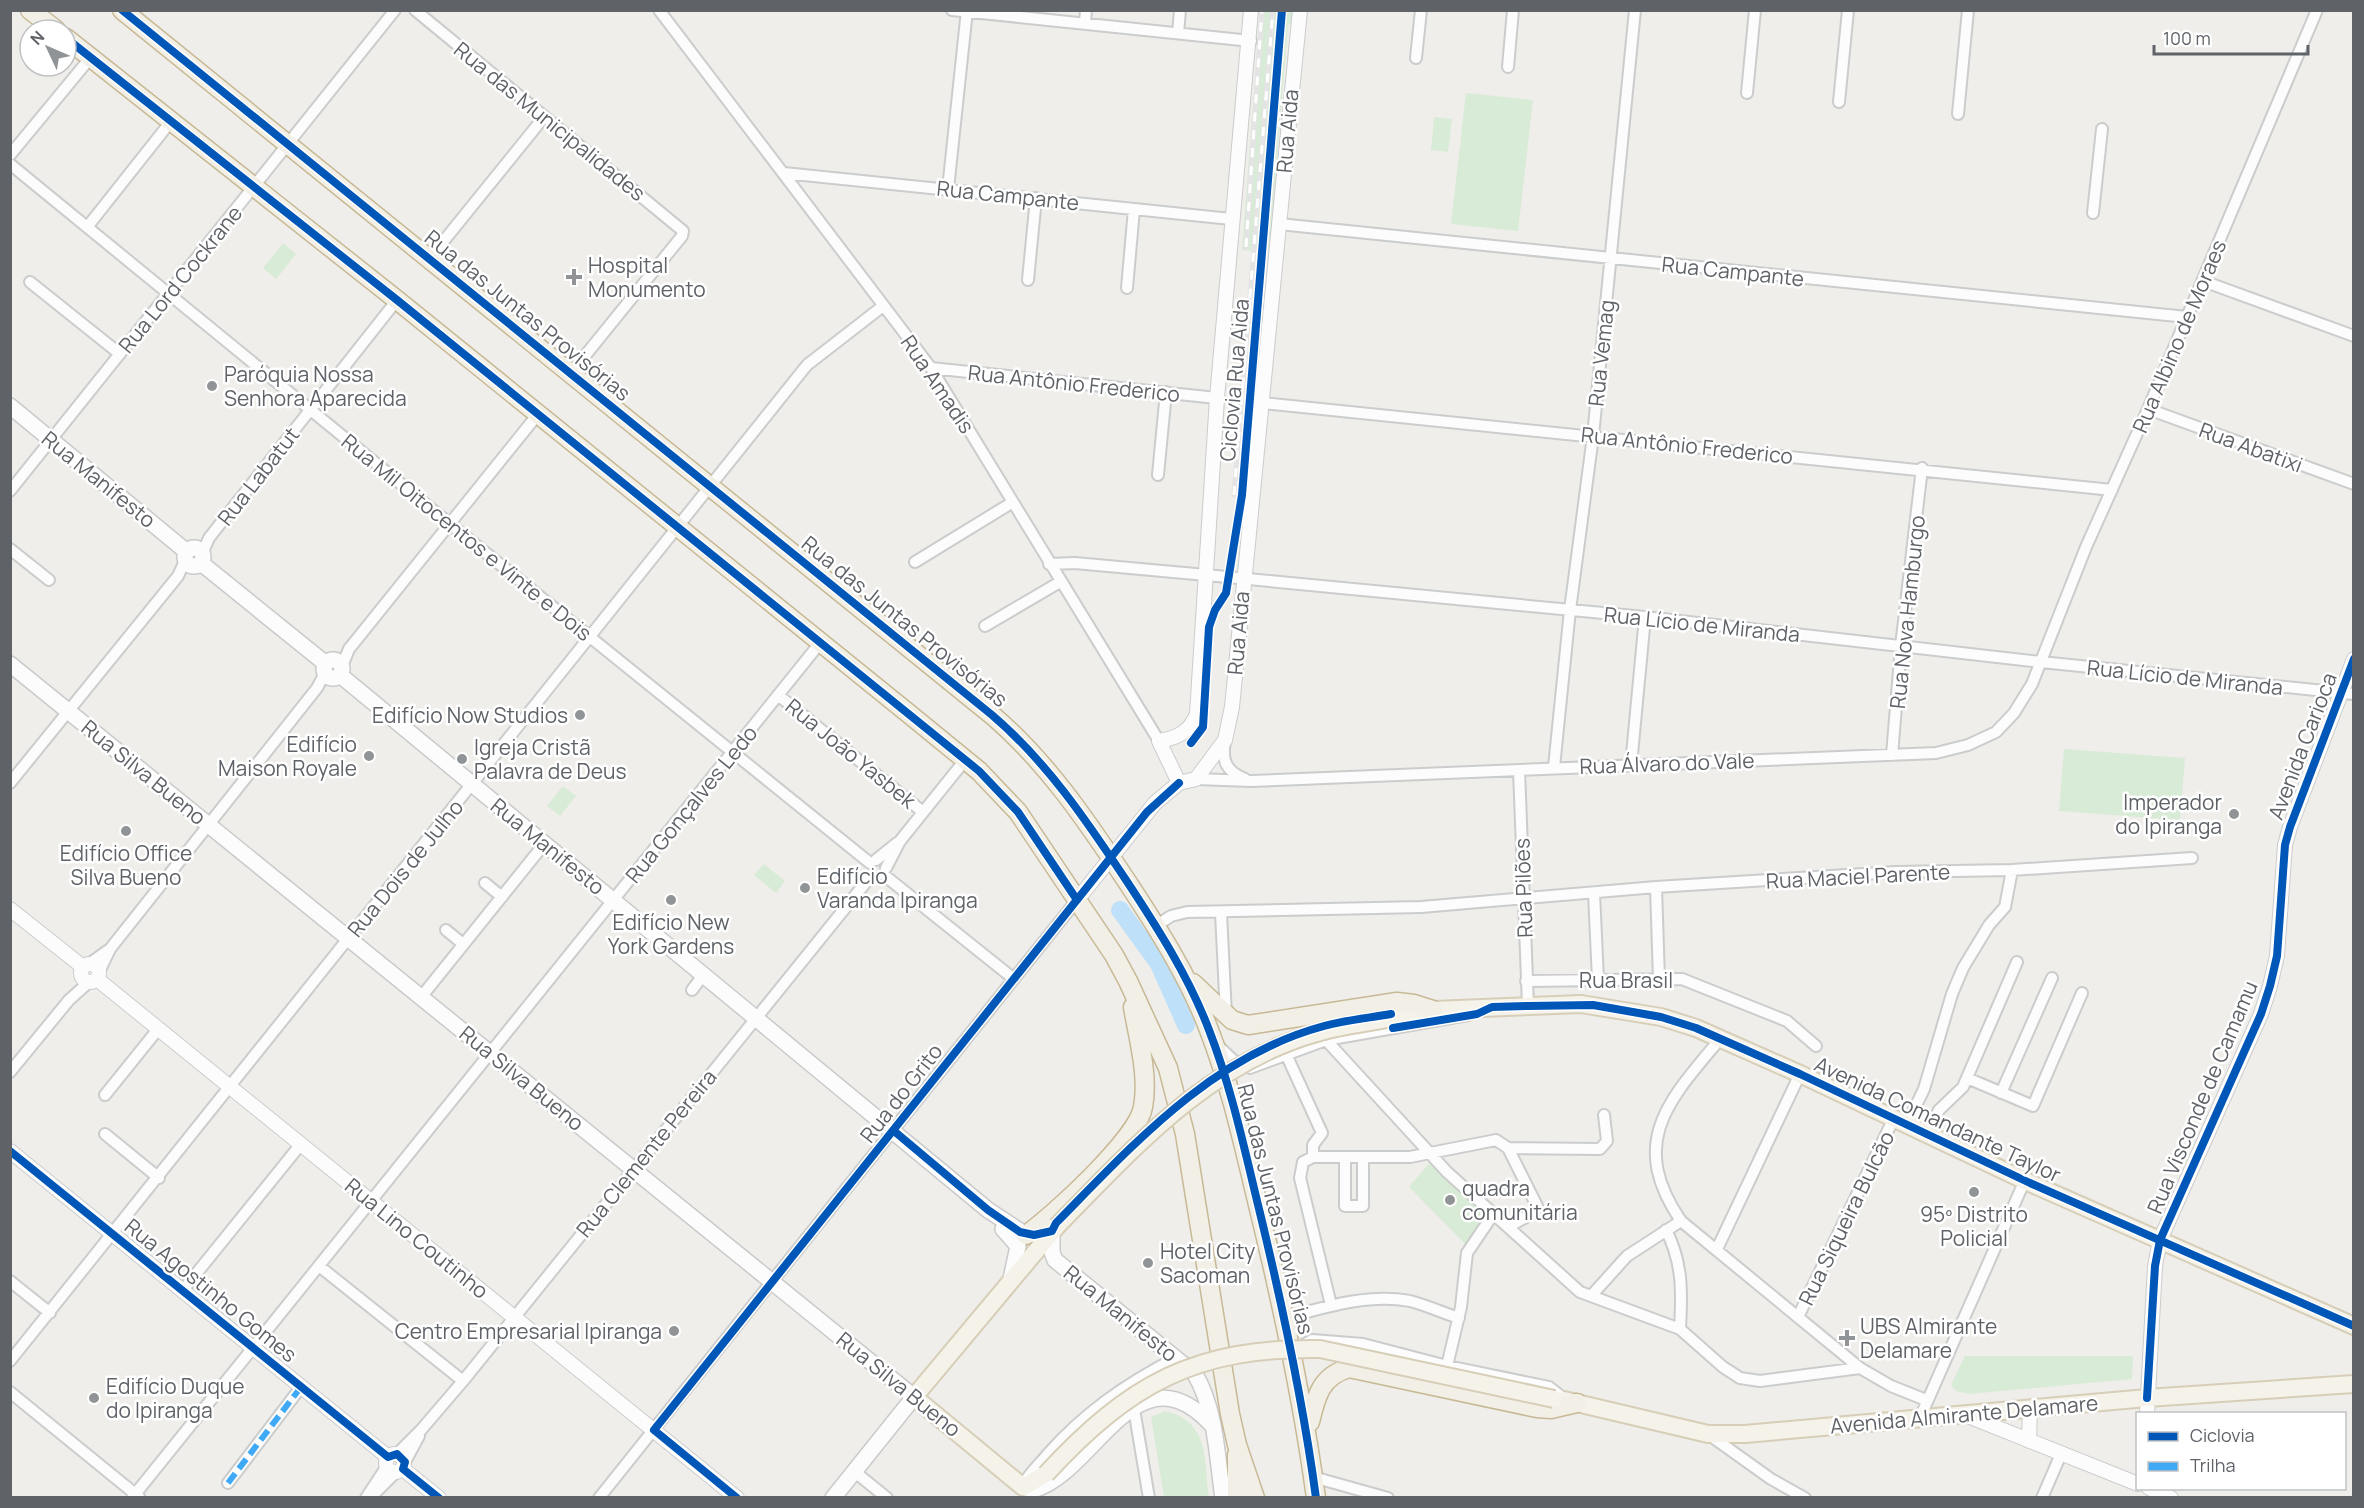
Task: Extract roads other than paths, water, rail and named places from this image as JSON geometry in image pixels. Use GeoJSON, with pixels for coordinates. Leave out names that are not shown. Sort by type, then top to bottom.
{"type":"FeatureCollection","features":[{"type":"Feature","properties":{"kind":"highway","name":"Rua das Juntas Provisórias"},"geometry":{"type":"LineString","coordinates":[[122,10],[284,148],[430,258],[571,374],[707,492],[1025,744],[1078,808],[1105,864],[1156,926],[1180,969],[1213,1040],[1240,1128],[1293,1352],[1308,1433],[1316,1497]]}},
{"type":"Feature","properties":{"kind":"highway"},"geometry":{"type":"LineString","coordinates":[[78,47],[257,182],[397,300],[538,414],[682,523],[820,643],[965,760],[1018,812],[1081,895],[1128,981],[1168,1068],[1185,1134],[1237,1444],[1238,1497]]}},
{"type":"Feature","properties":{"kind":"highway"},"geometry":{"type":"LineString","coordinates":[[1180,969],[1226,1015],[1240,1024],[1248,1025],[1397,1002],[1433,1010]]}},
{"type":"Feature","properties":{"kind":"highway"},"geometry":{"type":"LineString","coordinates":[[1026,1234],[1057,1210],[1127,1137],[1140,1117],[1144,1095],[1142,1060],[1128,981]]}},
{"type":"Feature","properties":{"kind":"highway"},"geometry":{"type":"LineString","coordinates":[[1308,1433],[1320,1388],[1332,1375],[1349,1368],[1537,1408],[1551,1409],[1566,1401]]}},
{"type":"Feature","properties":{"kind":"highway"},"geometry":{"type":"LineString","coordinates":[[1237,1444],[1256,1497]]}},
{"type":"Feature","properties":{"kind":"main road","name":"Rua Manifesto"},"geometry":{"type":"LineString","coordinates":[[10,406],[894,1131]]}},
{"type":"Feature","properties":{"kind":"main road","name":"Rua Silva Bueno"},"geometry":{"type":"LineString","coordinates":[[10,664],[914,1397],[1023,1492]]}},
{"type":"Feature","properties":{"kind":"main road","name":"Avenida Comandante Taylor"},"geometry":{"type":"LineString","coordinates":[[914,1397],[1054,1229],[1168,1115],[1241,1064],[1287,1043],[1321,1031],[1433,1010],[1491,1007],[1581,1004],[1619,1009],[1660,1017],[1720,1039],[1800,1074],[2025,1180],[2354,1326]]}},
{"type":"Feature","properties":{"kind":"main road"},"geometry":{"type":"LineString","coordinates":[[894,1131],[988,1210],[1026,1234],[1042,1234],[1054,1229]]}},
{"type":"Feature","properties":{"kind":"main road"},"geometry":{"type":"LineString","coordinates":[[988,1210],[1018,1246],[1011,1279]]}},
{"type":"Feature","properties":{"kind":"main road","name":"Rua Manifesto"},"geometry":{"type":"LineString","coordinates":[[1054,1229],[1052,1252],[1056,1260],[1176,1358],[1194,1374],[1201,1385],[1212,1425],[1223,1497]]}},
{"type":"Feature","properties":{"kind":"main road"},"geometry":{"type":"LineString","coordinates":[[1023,1492],[1046,1474],[1095,1422],[1146,1387],[1202,1363],[1237,1354],[1287,1348],[1320,1349],[1566,1401]]}},
{"type":"Feature","properties":{"kind":"main road","name":"Avenida Almirante Delamare"},"geometry":{"type":"LineString","coordinates":[[1566,1401],[1708,1434],[1745,1434],[2030,1409],[2147,1406],[2354,1384]]}},
{"type":"Feature","properties":{"kind":"main road"},"geometry":{"type":"LineString","coordinates":[[833,1497],[914,1397]]}},
{"type":"Feature","properties":{"kind":"main road"},"geometry":{"type":"LineString","coordinates":[[1023,1492],[1034,1490],[1056,1479],[1110,1426],[1134,1409],[1159,1399],[1171,1399],[1196,1409],[1212,1425]]}},
{"type":"Feature","properties":{"kind":"street","name":"Rua Lord Cockrane"},"geometry":{"type":"LineString","coordinates":[[10,491],[395,10]]}},
{"type":"Feature","properties":{"kind":"street","name":"Rua das Municipalidades"},"geometry":{"type":"LineString","coordinates":[[415,10],[684,232],[571,374]]}},
{"type":"Feature","properties":{"kind":"street","name":"Rua Amadis"},"geometry":{"type":"LineString","coordinates":[[659,10],[931,368],[1159,741],[1179,783]]}},
{"type":"Feature","properties":{"kind":"street"},"geometry":{"type":"LineString","coordinates":[[952,10],[1251,41]]}},
{"type":"Feature","properties":{"kind":"street"},"geometry":{"type":"LineString","coordinates":[[1085,23],[1086,10]]}},
{"type":"Feature","properties":{"kind":"street"},"geometry":{"type":"LineString","coordinates":[[1178,33],[1180,10]]}},
{"type":"Feature","properties":{"kind":"street","name":"Rua Aida"},"geometry":{"type":"LineString","coordinates":[[1159,741],[1184,732],[1191,727],[1197,714],[1217,398],[1231,219],[1251,41],[1251,10]]}},
{"type":"Feature","properties":{"kind":"street","name":"Rua Aida"},"geometry":{"type":"LineString","coordinates":[[1196,779],[1225,740],[1232,707],[1300,10]]}},
{"type":"Feature","properties":{"kind":"street"},"geometry":{"type":"LineString","coordinates":[[1416,58],[1421,10]]}},
{"type":"Feature","properties":{"kind":"street"},"geometry":{"type":"LineString","coordinates":[[1508,67],[1513,10]]}},
{"type":"Feature","properties":{"kind":"street","name":"Rua Vemag"},"geometry":{"type":"LineString","coordinates":[[1554,767],[1570,610],[1593,436],[1635,10]]}},
{"type":"Feature","properties":{"kind":"street"},"geometry":{"type":"LineString","coordinates":[[1747,93],[1755,10]]}},
{"type":"Feature","properties":{"kind":"street"},"geometry":{"type":"LineString","coordinates":[[1839,102],[1848,10]]}},
{"type":"Feature","properties":{"kind":"street"},"geometry":{"type":"LineString","coordinates":[[1958,114],[1968,10]]}},
{"type":"Feature","properties":{"kind":"street","name":"Rua Albino de Moraes"},"geometry":{"type":"LineString","coordinates":[[2041,662],[2081,557],[2148,409],[2317,10]]}},
{"type":"Feature","properties":{"kind":"street"},"geometry":{"type":"LineString","coordinates":[[948,189],[967,11]]}},
{"type":"Feature","properties":{"kind":"street"},"geometry":{"type":"LineString","coordinates":[[10,154],[91,57]]}},
{"type":"Feature","properties":{"kind":"street"},"geometry":{"type":"LineString","coordinates":[[430,258],[544,117]]}},
{"type":"Feature","properties":{"kind":"street"},"geometry":{"type":"LineString","coordinates":[[88,225],[172,120]]}},
{"type":"Feature","properties":{"kind":"street"},"geometry":{"type":"LineString","coordinates":[[2093,213],[2102,129]]}},
{"type":"Feature","properties":{"kind":"street","name":"Rua Mil Oitocentos e Vinte e Dois"},"geometry":{"type":"LineString","coordinates":[[10,164],[88,225],[450,524],[732,751],[873,861]]}},
{"type":"Feature","properties":{"kind":"street","name":"Rua Campante"},"geometry":{"type":"LineString","coordinates":[[784,173],[1231,219]]}},
{"type":"Feature","properties":{"kind":"street"},"geometry":{"type":"LineString","coordinates":[[1028,280],[1036,198]]}},
{"type":"Feature","properties":{"kind":"street"},"geometry":{"type":"LineString","coordinates":[[1126,288],[1134,209]]}},
{"type":"Feature","properties":{"kind":"street","name":"Rua Campante"},"geometry":{"type":"LineString","coordinates":[[1279,224],[2187,317]]}},
{"type":"Feature","properties":{"kind":"street"},"geometry":{"type":"LineString","coordinates":[[2203,281],[2354,336]]}},
{"type":"Feature","properties":{"kind":"street"},"geometry":{"type":"LineString","coordinates":[[30,282],[120,354]]}},
{"type":"Feature","properties":{"kind":"street","name":"Rua Labatut"},"geometry":{"type":"LineString","coordinates":[[10,783],[194,557],[397,300]]}},
{"type":"Feature","properties":{"kind":"street","name":"Rua Dois de Julho"},"geometry":{"type":"LineString","coordinates":[[10,1361],[114,1235],[807,365],[882,306]]}},
{"type":"Feature","properties":{"kind":"street","name":"Rua Antônio Frederico"},"geometry":{"type":"LineString","coordinates":[[931,368],[1217,398]]}},
{"type":"Feature","properties":{"kind":"street"},"geometry":{"type":"LineString","coordinates":[[1158,476],[1166,392]]}},
{"type":"Feature","properties":{"kind":"street","name":"Rua Antônio Frederico"},"geometry":{"type":"LineString","coordinates":[[1263,403],[2112,489]]}},
{"type":"Feature","properties":{"kind":"street","name":"Rua Abatixi"},"geometry":{"type":"LineString","coordinates":[[2148,409],[2354,484]]}},
{"type":"Feature","properties":{"kind":"street"},"geometry":{"type":"LineString","coordinates":[[10,1072],[538,414]]}},
{"type":"Feature","properties":{"kind":"street","name":"Rua Nova Hamburgo"},"geometry":{"type":"LineString","coordinates":[[1892,755],[1901,646],[1922,468]]}},
{"type":"Feature","properties":{"kind":"street"},"geometry":{"type":"LineString","coordinates":[[915,562],[1013,502]]}},
{"type":"Feature","properties":{"kind":"street"},"geometry":{"type":"LineString","coordinates":[[10,549],[49,580]]}},
{"type":"Feature","properties":{"kind":"street","name":"Rua Lício de Miranda"},"geometry":{"type":"LineString","coordinates":[[1049,564],[1076,563],[1645,617],[2041,662],[2347,693]]}},
{"type":"Feature","properties":{"kind":"street"},"geometry":{"type":"LineString","coordinates":[[985,626],[1060,582]]}},
{"type":"Feature","properties":{"kind":"street"},"geometry":{"type":"LineString","coordinates":[[1631,765],[1645,617]]}},
{"type":"Feature","properties":{"kind":"street","name":"Rua Gonçalves Ledo"},"geometry":{"type":"LineString","coordinates":[[135,1496],[820,643]]}},
{"type":"Feature","properties":{"kind":"street","name":"Avenida Carioca"},"geometry":{"type":"LineString","coordinates":[[2285,846],[2291,823],[2347,693],[2354,659]]}},
{"type":"Feature","properties":{"kind":"street","name":"Rua Álvaro do Vale"},"geometry":{"type":"LineString","coordinates":[[1179,783],[1196,779],[1251,781],[1936,753],[1968,745],[1996,732],[2006,723],[2023,699],[2041,662]]}},
{"type":"Feature","properties":{"kind":"street","name":"Rua João Yasbek"},"geometry":{"type":"LineString","coordinates":[[778,695],[923,812]]}},
{"type":"Feature","properties":{"kind":"street"},"geometry":{"type":"LineString","coordinates":[[1225,740],[1223,753],[1227,767],[1231,772],[1251,781]]}},
{"type":"Feature","properties":{"kind":"street"},"geometry":{"type":"LineString","coordinates":[[900,841],[873,861],[868,870],[871,876],[875,878],[885,871],[900,841],[965,760]]}},
{"type":"Feature","properties":{"kind":"street","name":"Rua Pilões"},"geometry":{"type":"LineString","coordinates":[[1519,770],[1527,1006]]}},
{"type":"Feature","properties":{"kind":"street","name":"Rua do Grito"},"geometry":{"type":"LineString","coordinates":[[599,1497],[1147,812],[1179,783]]}},
{"type":"Feature","properties":{"kind":"street"},"geometry":{"type":"LineString","coordinates":[[422,996],[545,843]]}},
{"type":"Feature","properties":{"kind":"street","name":"Rua Visconde de Camamu"},"geometry":{"type":"LineString","coordinates":[[2147,1406],[2155,1266],[2160,1240],[2261,1014],[2270,986],[2277,956],[2285,846]]}},
{"type":"Feature","properties":{"kind":"street","name":"Rua Maciel Parente"},"geometry":{"type":"LineString","coordinates":[[1156,926],[1178,913],[1421,907],[1656,887],[1896,872],[2012,870],[2192,858]]}},
{"type":"Feature","properties":{"kind":"street"},"geometry":{"type":"LineString","coordinates":[[873,861],[883,862],[885,871],[1014,979]]}},
{"type":"Feature","properties":{"kind":"street","name":"Rua Siqueira Bulcão"},"geometry":{"type":"LineString","coordinates":[[1798,1317],[1900,1123],[1924,1089],[1949,1004],[1964,968],[1989,925],[2005,907],[2012,870]]}},
{"type":"Feature","properties":{"kind":"street","name":"Rua Clemente Pereira"},"geometry":{"type":"LineString","coordinates":[[368,1497],[871,876]]}},
{"type":"Feature","properties":{"kind":"street"},"geometry":{"type":"LineString","coordinates":[[485,883],[502,897]]}},
{"type":"Feature","properties":{"kind":"street"},"geometry":{"type":"LineString","coordinates":[[1656,887],[1659,980]]}},
{"type":"Feature","properties":{"kind":"street"},"geometry":{"type":"LineString","coordinates":[[1594,894],[1598,980]]}},
{"type":"Feature","properties":{"kind":"street","name":"Rua Lino Coutinho"},"geometry":{"type":"LineString","coordinates":[[10,909],[737,1497]]}},
{"type":"Feature","properties":{"kind":"street"},"geometry":{"type":"LineString","coordinates":[[1221,912],[1226,1015]]}},
{"type":"Feature","properties":{"kind":"street"},"geometry":{"type":"LineString","coordinates":[[446,930],[464,944]]}},
{"type":"Feature","properties":{"kind":"street"},"geometry":{"type":"LineString","coordinates":[[1927,1135],[1939,1110],[1960,1091],[1967,1078],[2017,962]]}},
{"type":"Feature","properties":{"kind":"street"},"geometry":{"type":"LineString","coordinates":[[692,990],[704,975]]}},
{"type":"Feature","properties":{"kind":"street"},"geometry":{"type":"LineString","coordinates":[[2001,1093],[2052,978]]}},
{"type":"Feature","properties":{"kind":"street","name":"Rua Brasil"},"geometry":{"type":"LineString","coordinates":[[1526,981],[1689,981],[1787,1021],[1816,1046]]}},
{"type":"Feature","properties":{"kind":"street"},"geometry":{"type":"LineString","coordinates":[[1967,1078],[2032,1107],[2082,993]]}},
{"type":"Feature","properties":{"kind":"street"},"geometry":{"type":"LineString","coordinates":[[1213,1040],[1233,1060],[1250,1068],[1326,1040],[1476,1014],[1491,1007]]}},
{"type":"Feature","properties":{"kind":"street"},"geometry":{"type":"LineString","coordinates":[[105,1095],[159,1028]]}},
{"type":"Feature","properties":{"kind":"street"},"geometry":{"type":"LineString","coordinates":[[1720,1039],[1668,1104],[1657,1129],[1655,1156],[1661,1183],[1681,1221],[1860,1368],[1891,1386],[1926,1400]]}},
{"type":"Feature","properties":{"kind":"street"},"geometry":{"type":"LineString","coordinates":[[1326,1040],[1428,1152],[1580,1292],[1680,1329],[1740,1378],[1750,1380],[1860,1368]]}},
{"type":"Feature","properties":{"kind":"street"},"geometry":{"type":"LineString","coordinates":[[1286,1054],[1323,1132],[1313,1145],[1313,1158]]}},
{"type":"Feature","properties":{"kind":"street"},"geometry":{"type":"LineString","coordinates":[[1717,1249],[1800,1074]]}},
{"type":"Feature","properties":{"kind":"street"},"geometry":{"type":"LineString","coordinates":[[1505,1146],[1600,1149],[1607,1141],[1604,1115]]}},
{"type":"Feature","properties":{"kind":"street"},"geometry":{"type":"LineString","coordinates":[[105,1134],[159,1178]]}},
{"type":"Feature","properties":{"kind":"street"},"geometry":{"type":"LineString","coordinates":[[1331,1305],[1300,1178],[1303,1162],[1313,1158],[1410,1157],[1497,1140],[1505,1146],[1537,1206],[1533,1213],[1510,1226]]}},
{"type":"Feature","properties":{"kind":"street"},"geometry":{"type":"LineString","coordinates":[[183,1290],[301,1144]]}},
{"type":"Feature","properties":{"kind":"street","name":"Rua Agostinho Gomes"},"geometry":{"type":"LineString","coordinates":[[10,1151],[439,1497]]}},
{"type":"Feature","properties":{"kind":"street"},"geometry":{"type":"LineString","coordinates":[[1345,1157],[1345,1206],[1364,1206],[1363,1157]]}},
{"type":"Feature","properties":{"kind":"street"},"geometry":{"type":"LineString","coordinates":[[1919,1420],[2025,1180]]}},
{"type":"Feature","properties":{"kind":"street"},"geometry":{"type":"LineString","coordinates":[[1447,1366],[1459,1318],[1467,1253],[1494,1213]]}},
{"type":"Feature","properties":{"kind":"street"},"geometry":{"type":"LineString","coordinates":[[1591,1296],[1627,1256],[1681,1221]]}},
{"type":"Feature","properties":{"kind":"street"},"geometry":{"type":"LineString","coordinates":[[1666,1230],[1678,1256],[1680,1329]]}},
{"type":"Feature","properties":{"kind":"street"},"geometry":{"type":"LineString","coordinates":[[319,1266],[463,1381]]}},
{"type":"Feature","properties":{"kind":"street"},"geometry":{"type":"LineString","coordinates":[[10,1281],[50,1313]]}},
{"type":"Feature","properties":{"kind":"street"},"geometry":{"type":"LineString","coordinates":[[1285,1318],[1331,1305],[1369,1300],[1410,1301],[1459,1318]]}},
{"type":"Feature","properties":{"kind":"street","name":"Avenida Almirante Delamare"},"geometry":{"type":"LineString","coordinates":[[1293,1352],[1306,1342],[1319,1340],[1363,1344],[1447,1366],[1549,1387],[1566,1401]]}},
{"type":"Feature","properties":{"kind":"street"},"geometry":{"type":"LineString","coordinates":[[1023,1492],[1054,1448],[1095,1407],[1137,1378],[1176,1358]]}},
{"type":"Feature","properties":{"kind":"street"},"geometry":{"type":"LineString","coordinates":[[228,1483],[302,1387]]}},
{"type":"Feature","properties":{"kind":"street"},"geometry":{"type":"LineString","coordinates":[[10,1392],[135,1496]]}},
{"type":"Feature","properties":{"kind":"street"},"geometry":{"type":"LineString","coordinates":[[1134,1409],[1149,1497]]}},
{"type":"Feature","properties":{"kind":"street"},"geometry":{"type":"LineString","coordinates":[[2029,1441],[2030,1409]]}},
{"type":"Feature","properties":{"kind":"street"},"geometry":{"type":"LineString","coordinates":[[1968,1416],[2136,1483]]}},
{"type":"Feature","properties":{"kind":"street"},"geometry":{"type":"LineString","coordinates":[[1708,1434],[1737,1456],[1799,1496]]}},
{"type":"Feature","properties":{"kind":"street"},"geometry":{"type":"LineString","coordinates":[[1737,1456],[1745,1434]]}},
{"type":"Feature","properties":{"kind":"street"},"geometry":{"type":"LineString","coordinates":[[2042,1497],[2061,1454]]}},
{"type":"Feature","properties":{"kind":"street"},"geometry":{"type":"LineString","coordinates":[[855,1472],[887,1497]]}},
{"type":"Feature","properties":{"kind":"street"},"geometry":{"type":"LineString","coordinates":[[1313,1477],[1388,1497]]}},
{"type":"Feature","properties":{"kind":"street"},"geometry":{"type":"LineString","coordinates":[[2154,1490],[2171,1497]]}},
{"type":"Feature","properties":{"kind":"waterway"},"geometry":{"type":"LineString","coordinates":[[1120,910],[1159,964],[1186,1025]]}},
{"type":"Feature","properties":{"kind":"railway"},"geometry":{"type":"LineString","coordinates":[[1246,247],[1262,10]]}},
{"type":"Feature","properties":{"kind":"railway"},"geometry":{"type":"LineString","coordinates":[[1234,495],[1273,10]]}},
{"type":"Feature","properties":{"kind":"place","name":"Hospital Monumento"},"geometry":{"type":"Point","coordinates":[574,277]}},
{"type":"Feature","properties":{"kind":"place","name":"Paróquia Nossa Senhora Aparecida"},"geometry":{"type":"Point","coordinates":[212,386]}},
{"type":"Feature","properties":{"kind":"place","name":"Edifício Now Studios"},"geometry":{"type":"Point","coordinates":[580,715]}},
{"type":"Feature","properties":{"kind":"place","name":"Edifício Maison Royale"},"geometry":{"type":"Point","coordinates":[369,756]}},
{"type":"Feature","properties":{"kind":"place","name":"Igreja Cristã Palavra de Deus"},"geometry":{"type":"Point","coordinates":[462,759]}},
{"type":"Feature","properties":{"kind":"place","name":"Imperador do Ipiranga"},"geometry":{"type":"Point","coordinates":[2234,814]}},
{"type":"Feature","properties":{"kind":"place","name":"Edifício Office Silva Bueno"},"geometry":{"type":"Point","coordinates":[126,831]}},
{"type":"Feature","properties":{"kind":"place","name":"Edifício Varanda Ipiranga"},"geometry":{"type":"Point","coordinates":[805,888]}},
{"type":"Feature","properties":{"kind":"place","name":"Edifício New York Gardens"},"geometry":{"type":"Point","coordinates":[671,900]}},
{"type":"Feature","properties":{"kind":"place","name":"95º Distrito Policial"},"geometry":{"type":"Point","coordinates":[1974,1192]}},
{"type":"Feature","properties":{"kind":"place","name":"quadra comunitária"},"geometry":{"type":"Point","coordinates":[1450,1200]}},
{"type":"Feature","properties":{"kind":"place","name":"Hotel City Sacoman"},"geometry":{"type":"Point","coordinates":[1148,1263]}},
{"type":"Feature","properties":{"kind":"place","name":"Centro Empresarial Ipiranga"},"geometry":{"type":"Point","coordinates":[674,1331]}},
{"type":"Feature","properties":{"kind":"place","name":"UBS Almirante Delamare"},"geometry":{"type":"Point","coordinates":[1847,1338]}},
{"type":"Feature","properties":{"kind":"place","name":"Edifício Duque do Ipiranga"},"geometry":{"type":"Point","coordinates":[94,1398]}}]}
